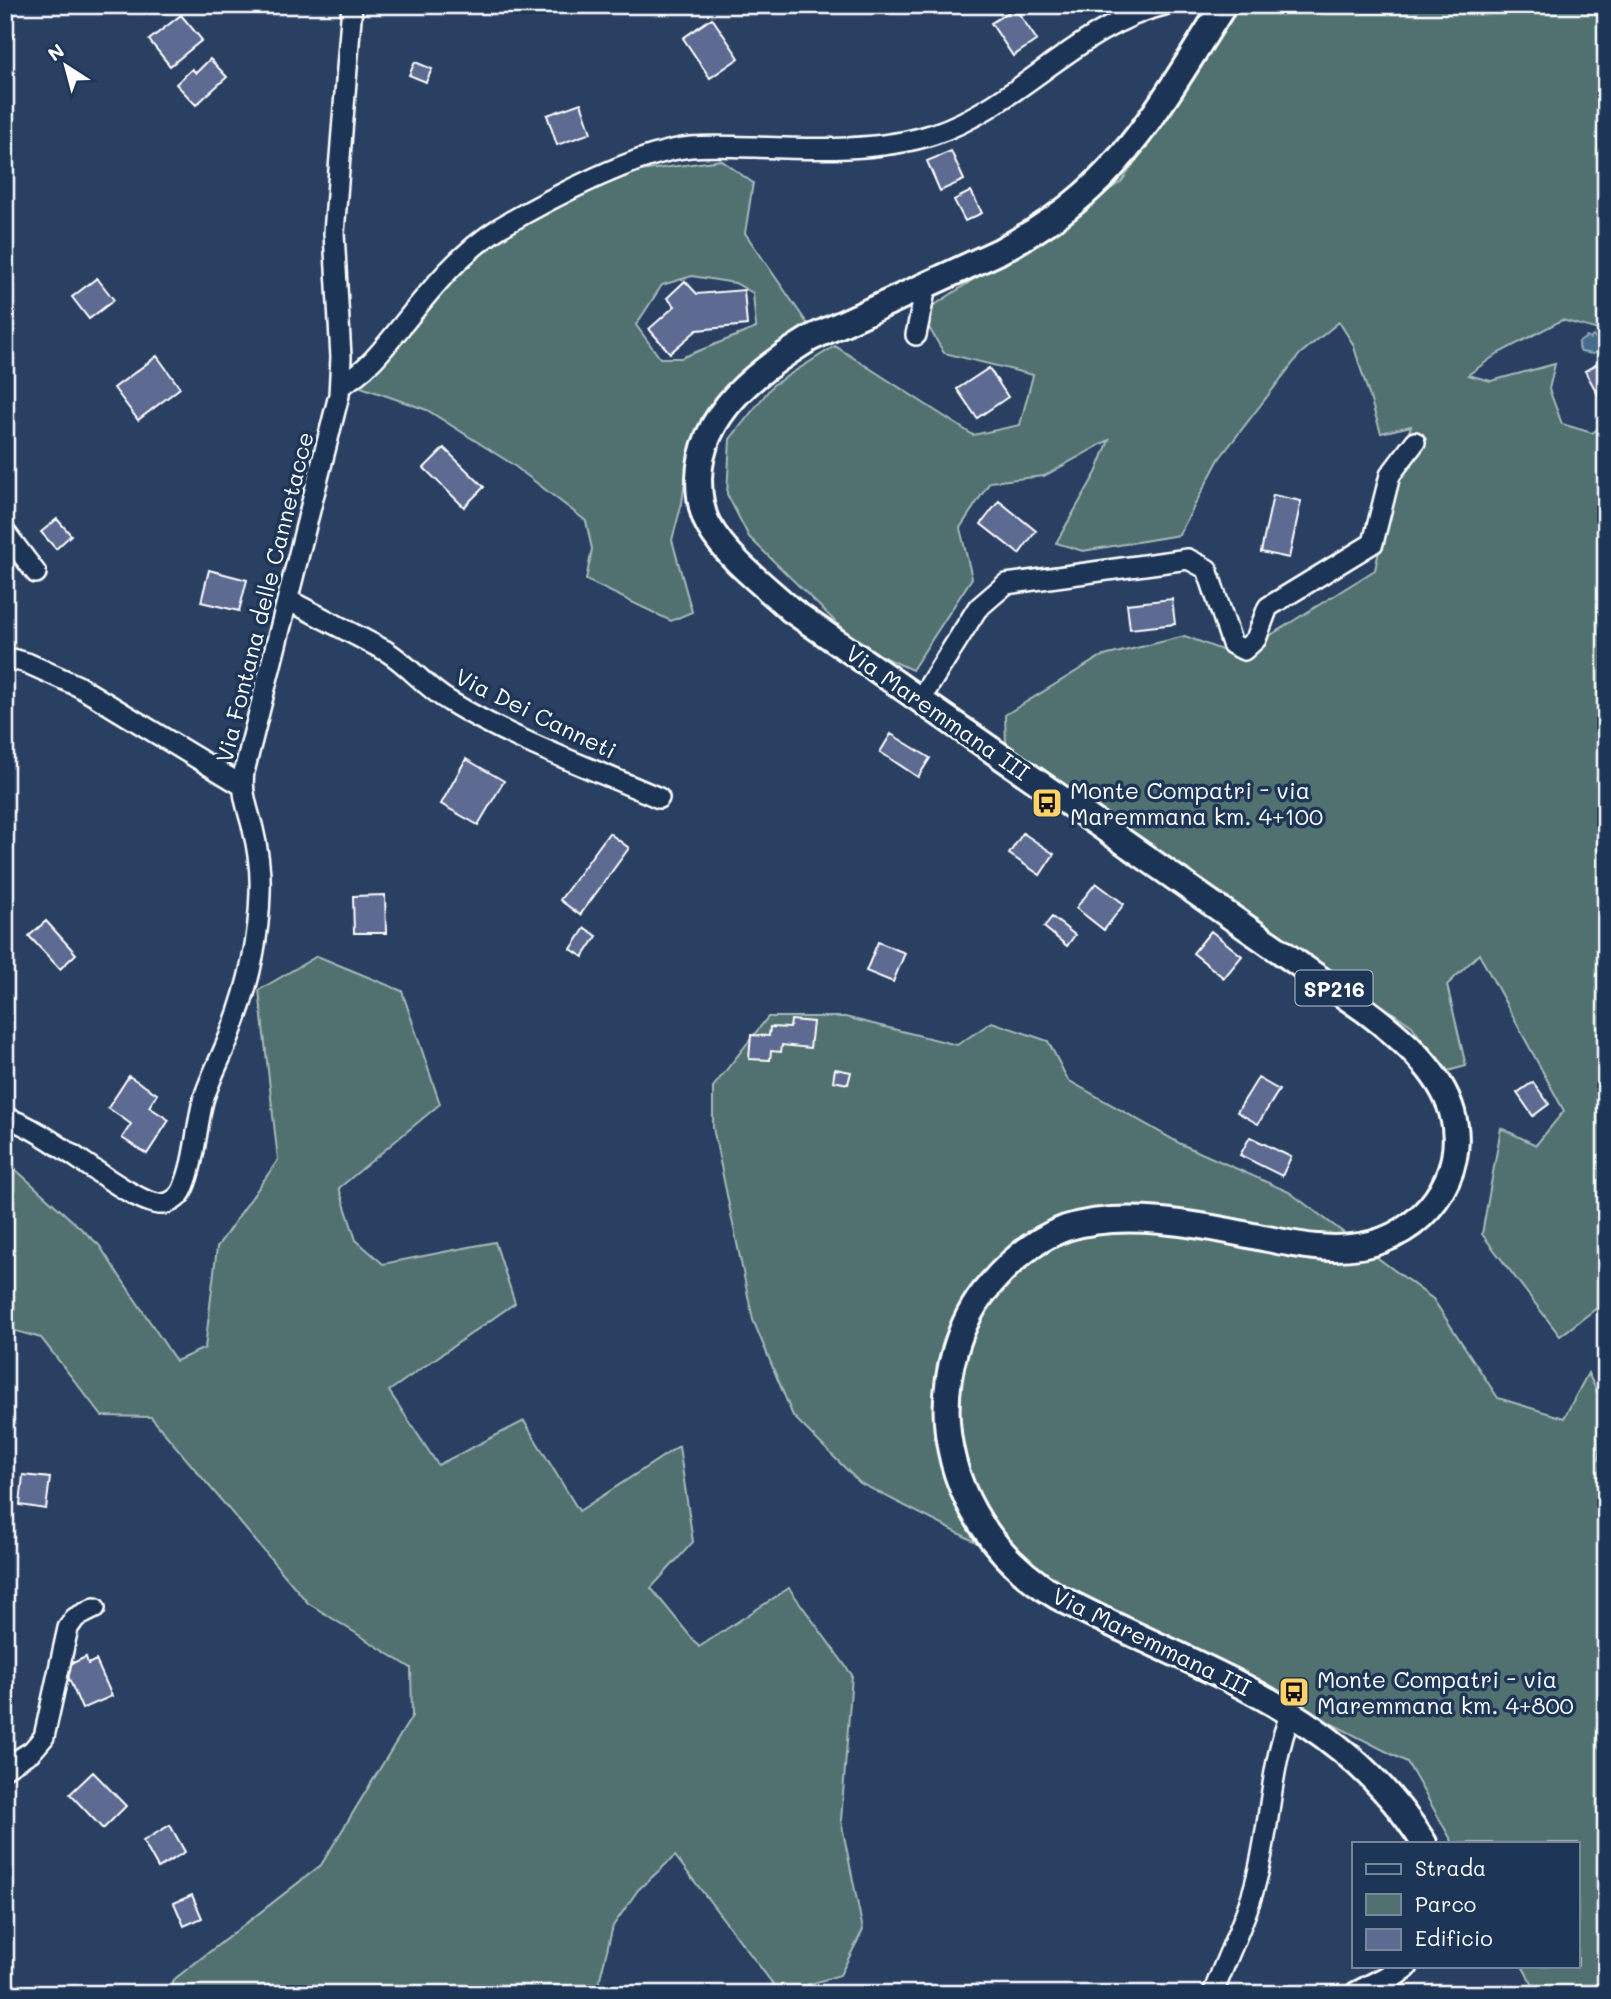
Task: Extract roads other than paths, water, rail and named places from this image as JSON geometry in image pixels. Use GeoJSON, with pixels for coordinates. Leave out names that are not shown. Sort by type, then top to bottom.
{"type":"FeatureCollection","features":[{"type":"Feature","properties":{"kind":"main road","name":"Via Maremmana III"},"geometry":{"type":"LineString","coordinates":[[1224,5],[1145,123],[1112,166],[1083,195],[1025,237],[926,286],[825,331],[789,352],[755,377],[728,405],[711,430],[703,448],[699,476],[704,515],[716,536],[734,557],[791,610],[1390,1030],[1421,1060],[1452,1111],[1454,1148],[1445,1184],[1421,1219],[1400,1233],[1372,1244],[1325,1249],[1174,1222],[1104,1222],[1067,1228],[1032,1246],[985,1290],[967,1321],[953,1359],[946,1412],[952,1457],[959,1482],[976,1516],[1009,1561],[1058,1597],[1253,1689],[1291,1713],[1328,1740],[1371,1778],[1398,1807],[1423,1842]]}},
{"type":"Feature","properties":{"kind":"main road"},"geometry":{"type":"LineString","coordinates":[[1358,1994],[1402,1968]]}},
{"type":"Feature","properties":{"kind":"street","name":"Via Fontana delle Cannetacce"},"geometry":{"type":"LineString","coordinates":[[5,1118],[33,1130],[150,1202],[164,1204],[180,1195],[185,1183],[203,1102],[238,1013],[255,943],[260,865],[243,786],[245,766],[335,416],[340,386],[341,357],[334,233],[352,5]]}},
{"type":"Feature","properties":{"kind":"street"},"geometry":{"type":"LineString","coordinates":[[340,386],[372,363],[446,272],[474,246],[502,227],[583,185],[657,154],[690,147],[826,147],[884,144],[920,138],[974,117],[1092,38],[1133,16],[1164,5]]}},
{"type":"Feature","properties":{"kind":"street"},"geometry":{"type":"LineString","coordinates":[[916,335],[926,286]]}},
{"type":"Feature","properties":{"kind":"street"},"geometry":{"type":"LineString","coordinates":[[920,700],[977,609],[1006,584],[1188,559],[1208,569],[1231,644],[1244,650],[1256,639],[1268,607],[1373,543],[1390,475],[1415,442]]}},
{"type":"Feature","properties":{"kind":"street"},"geometry":{"type":"LineString","coordinates":[[5,532],[36,573]]}},
{"type":"Feature","properties":{"kind":"street","name":"Via Dei Canneti"},"geometry":{"type":"LineString","coordinates":[[288,600],[386,650],[401,660],[436,693],[459,707],[509,733],[659,798]]}},
{"type":"Feature","properties":{"kind":"street"},"geometry":{"type":"LineString","coordinates":[[5,657],[27,663],[78,686],[243,786]]}},
{"type":"Feature","properties":{"kind":"street"},"geometry":{"type":"LineString","coordinates":[[5,1768],[32,1751],[44,1737],[68,1628],[75,1618],[95,1608]]}},
{"type":"Feature","properties":{"kind":"street"},"geometry":{"type":"LineString","coordinates":[[1213,1994],[1257,1879],[1281,1743],[1291,1713]]}},
{"type":"Feature","properties":{"kind":"water"},"geometry":{"type":"Polygon","coordinates":[[[1593,336],[1602,343],[1600,351],[1593,354],[1581,352],[1579,342],[1593,336]]]}},
{"type":"Feature","properties":{"kind":"place","name":"Monte Compatri - via Maremmana km. 4+100"},"geometry":{"type":"Point","coordinates":[1047,803]}},
{"type":"Feature","properties":{"kind":"place","name":"Monte Compatri - via Maremmana km. 4+800"},"geometry":{"type":"Point","coordinates":[1294,1692]}}]}
